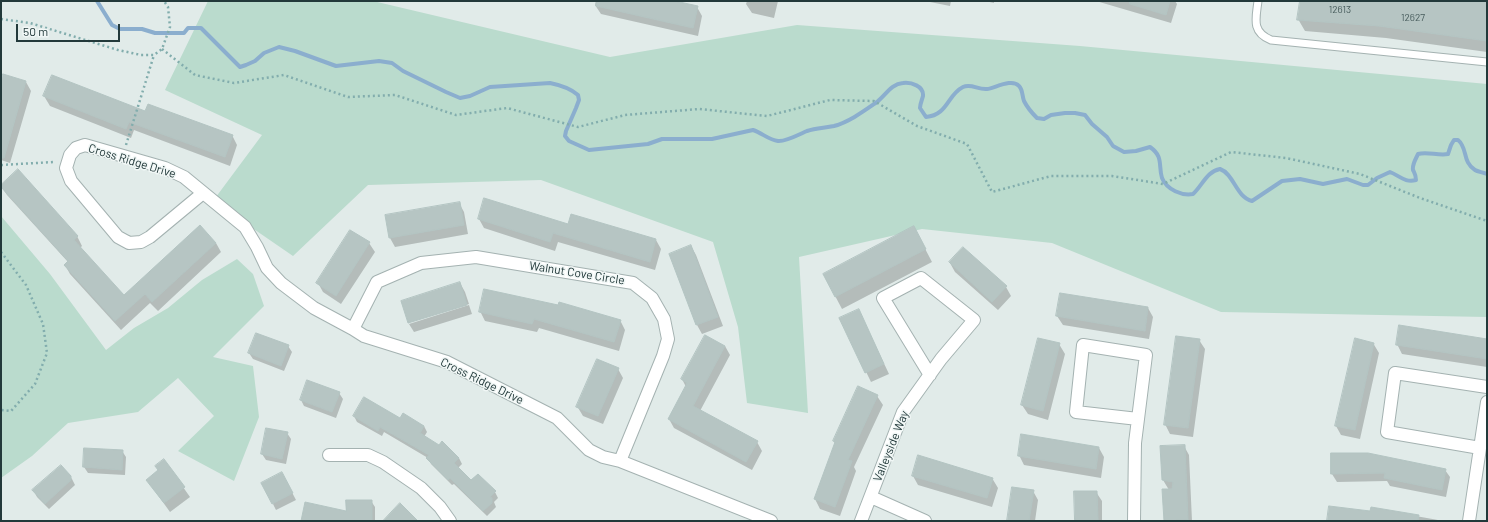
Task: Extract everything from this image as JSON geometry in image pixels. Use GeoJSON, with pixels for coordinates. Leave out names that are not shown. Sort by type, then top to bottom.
{"type":"FeatureCollection","features":[{"type":"Feature","properties":{"kind":"street","name":"Cross Ridge Drive"},"geometry":{"type":"LineString","coordinates":[[68,162],[70,155],[76,148],[85,145],[165,168],[184,177],[245,227],[267,268],[281,283],[314,308],[364,336],[448,362],[557,418],[589,450],[603,457],[620,461],[770,521]]}},
{"type":"Feature","properties":{"kind":"street"},"geometry":{"type":"LineString","coordinates":[[68,162],[66,168],[71,181],[118,237],[129,242],[141,242],[203,193]]}},
{"type":"Feature","properties":{"kind":"street","name":"Walnut Cove Circle"},"geometry":{"type":"LineString","coordinates":[[353,329],[377,282],[421,263],[476,257],[633,283],[652,298],[664,319],[668,339],[620,461]]}},
{"type":"Feature","properties":{"kind":"street","name":"Valleyside Way"},"geometry":{"type":"LineString","coordinates":[[861,521],[903,412],[930,375],[974,320],[921,278],[884,298],[930,375]]}},
{"type":"Feature","properties":{"kind":"street"},"geometry":{"type":"LineString","coordinates":[[1134,521],[1135,443],[1138,419],[1146,355],[1083,344],[1076,412],[1138,419]]}},
{"type":"Feature","properties":{"kind":"street"},"geometry":{"type":"LineString","coordinates":[[1480,448],[1387,432],[1395,373],[1487,387]]}},
{"type":"Feature","properties":{"kind":"street"},"geometry":{"type":"LineString","coordinates":[[1469,521],[1487,402]]}},
{"type":"Feature","properties":{"kind":"street"},"geometry":{"type":"LineString","coordinates":[[329,455],[368,455],[383,462],[421,488],[440,507],[450,521]]}},
{"type":"Feature","properties":{"kind":"street"},"geometry":{"type":"LineString","coordinates":[[871,497],[925,521]]}},
{"type":"Feature","properties":{"kind":"lane"},"geometry":{"type":"LineString","coordinates":[[1258,1],[1256,22],[1257,28],[1260,35],[1271,40],[1487,62]]}},
{"type":"Feature","properties":{"kind":"path"},"geometry":{"type":"LineString","coordinates":[[123,156],[154,55],[162,49],[170,27],[168,7],[164,1]]}},
{"type":"Feature","properties":{"kind":"path"},"geometry":{"type":"LineString","coordinates":[[1,19],[30,23],[118,50],[141,55],[154,55]]}},
{"type":"Feature","properties":{"kind":"path"},"geometry":{"type":"LineString","coordinates":[[162,49],[194,75],[234,83],[284,75],[348,97],[395,95],[456,115],[507,108],[578,127],[625,115],[700,110],[767,116],[830,100],[874,101],[917,126],[967,144],[992,192],[1051,176],[1112,176],[1163,184],[1231,152],[1286,158],[1360,174],[1420,198],[1487,221]]}},
{"type":"Feature","properties":{"kind":"path"},"geometry":{"type":"LineString","coordinates":[[1,165],[68,162]]}},
{"type":"Feature","properties":{"kind":"path"},"geometry":{"type":"LineString","coordinates":[[1,252],[26,285],[43,324],[47,352],[35,384],[10,411],[1,410]]}},
{"type":"Feature","properties":{"kind":"green space"},"geometry":{"type":"Polygon","coordinates":[[[208,1],[373,1],[610,57],[797,25],[1080,46],[1487,84],[1487,317],[1221,312],[1052,243],[922,229],[799,257],[808,413],[747,403],[738,327],[713,242],[541,180],[368,185],[293,256],[213,201],[262,135],[165,90],[208,1]]]}},
{"type":"Feature","properties":{"kind":"green space"},"geometry":{"type":"Polygon","coordinates":[[[1,216],[50,274],[106,350],[134,328],[168,308],[202,280],[237,259],[253,274],[264,306],[213,357],[253,366],[259,417],[234,481],[178,451],[214,416],[178,378],[138,412],[68,423],[32,456],[1,478],[1,216]]]}},
{"type":"Feature","properties":{"kind":"building"},"geometry":{"type":"Polygon","coordinates":[[[597,1],[675,1],[698,6],[693,28],[596,6],[597,1]]]}},
{"type":"Feature","properties":{"kind":"building"},"geometry":{"type":"Polygon","coordinates":[[[1130,1],[1170,1],[1166,15],[1130,4],[1130,1]]]}},
{"type":"Feature","properties":{"kind":"building"},"geometry":{"type":"Polygon","coordinates":[[[1300,1],[1487,1],[1487,41],[1379,26],[1297,20],[1300,1]]]}},
{"type":"Feature","properties":{"kind":"building"},"geometry":{"type":"Polygon","coordinates":[[[3,74],[26,81],[4,158],[1,158],[1,81],[3,74]]]}},
{"type":"Feature","properties":{"kind":"building"},"geometry":{"type":"Polygon","coordinates":[[[52,75],[145,111],[148,104],[233,135],[225,157],[129,122],[126,129],[43,96],[52,75]]]}},
{"type":"Feature","properties":{"kind":"building"},"geometry":{"type":"Polygon","coordinates":[[[18,169],[78,236],[74,240],[124,295],[200,225],[216,243],[152,302],[145,294],[115,321],[64,265],[68,261],[1,187],[1,185],[18,169]]]}},
{"type":"Feature","properties":{"kind":"building"},"geometry":{"type":"Polygon","coordinates":[[[484,198],[568,224],[571,214],[656,239],[650,262],[553,233],[550,242],[478,219],[484,198]]]}},
{"type":"Feature","properties":{"kind":"building"},"geometry":{"type":"Polygon","coordinates":[[[460,202],[464,225],[389,238],[385,215],[460,202]]]}},
{"type":"Feature","properties":{"kind":"building"},"geometry":{"type":"Polygon","coordinates":[[[914,226],[926,249],[835,297],[823,274],[914,226]]]}},
{"type":"Feature","properties":{"kind":"building"},"geometry":{"type":"Polygon","coordinates":[[[350,230],[370,242],[336,296],[316,283],[350,230]]]}},
{"type":"Feature","properties":{"kind":"building"},"geometry":{"type":"Polygon","coordinates":[[[691,245],[718,317],[696,325],[669,254],[691,245]]]}},
{"type":"Feature","properties":{"kind":"building"},"geometry":{"type":"Polygon","coordinates":[[[963,247],[1007,286],[992,302],[949,262],[963,247]]]}},
{"type":"Feature","properties":{"kind":"building"},"geometry":{"type":"Polygon","coordinates":[[[460,282],[467,305],[408,323],[401,301],[460,282]]]}},
{"type":"Feature","properties":{"kind":"building"},"geometry":{"type":"Polygon","coordinates":[[[484,289],[558,305],[559,302],[621,320],[614,342],[534,319],[532,324],[479,312],[484,289]]]}},
{"type":"Feature","properties":{"kind":"building"},"geometry":{"type":"Polygon","coordinates":[[[1060,293],[1148,307],[1145,331],[1056,316],[1060,293]]]}},
{"type":"Feature","properties":{"kind":"building"},"geometry":{"type":"Polygon","coordinates":[[[859,309],[884,364],[865,373],[839,318],[859,309]]]}},
{"type":"Feature","properties":{"kind":"building"},"geometry":{"type":"Polygon","coordinates":[[[1399,325],[1487,339],[1487,359],[1396,345],[1399,325]]]}},
{"type":"Feature","properties":{"kind":"building"},"geometry":{"type":"Polygon","coordinates":[[[256,333],[289,345],[281,366],[248,353],[256,333]]]}},
{"type":"Feature","properties":{"kind":"building"},"geometry":{"type":"Polygon","coordinates":[[[705,335],[725,346],[693,406],[758,441],[746,462],[668,419],[687,383],[681,379],[705,335]]]}},
{"type":"Feature","properties":{"kind":"building"},"geometry":{"type":"Polygon","coordinates":[[[1176,336],[1200,339],[1188,428],[1164,425],[1176,336]]]}},
{"type":"Feature","properties":{"kind":"building"},"geometry":{"type":"Polygon","coordinates":[[[1038,338],[1060,343],[1043,411],[1021,405],[1038,338]]]}},
{"type":"Feature","properties":{"kind":"building"},"geometry":{"type":"Polygon","coordinates":[[[1355,338],[1374,343],[1355,430],[1335,426],[1355,338]]]}},
{"type":"Feature","properties":{"kind":"building"},"geometry":{"type":"Polygon","coordinates":[[[597,359],[619,368],[598,416],[576,407],[597,359]]]}},
{"type":"Feature","properties":{"kind":"building"},"geometry":{"type":"Polygon","coordinates":[[[307,380],[340,392],[332,412],[300,400],[307,380]]]}},
{"type":"Feature","properties":{"kind":"building"},"geometry":{"type":"Polygon","coordinates":[[[858,386],[878,395],[848,460],[852,461],[835,507],[814,499],[835,442],[833,441],[858,386]]]}},
{"type":"Feature","properties":{"kind":"building"},"geometry":{"type":"Polygon","coordinates":[[[364,397],[400,418],[403,413],[424,426],[420,433],[439,445],[442,441],[459,458],[454,463],[471,480],[478,474],[496,491],[490,497],[492,498],[492,503],[483,511],[450,478],[448,480],[426,458],[429,455],[380,427],[378,431],[353,416],[364,397]]]}},
{"type":"Feature","properties":{"kind":"building"},"geometry":{"type":"Polygon","coordinates":[[[266,428],[288,432],[282,459],[261,454],[266,428]]]}},
{"type":"Feature","properties":{"kind":"building"},"geometry":{"type":"Polygon","coordinates":[[[1021,434],[1099,447],[1096,469],[1018,456],[1021,434]]]}},
{"type":"Feature","properties":{"kind":"building"},"geometry":{"type":"Polygon","coordinates":[[[1185,445],[1188,520],[1164,521],[1162,489],[1172,489],[1173,482],[1162,480],[1160,446],[1185,445]]]}},
{"type":"Feature","properties":{"kind":"building"},"geometry":{"type":"Polygon","coordinates":[[[84,448],[123,450],[122,470],[83,467],[84,448]]]}},
{"type":"Feature","properties":{"kind":"building"},"geometry":{"type":"Polygon","coordinates":[[[1331,453],[1368,453],[1446,469],[1442,490],[1384,478],[1385,473],[1331,474],[1331,453]]]}},
{"type":"Feature","properties":{"kind":"building"},"geometry":{"type":"Polygon","coordinates":[[[918,455],[993,478],[987,498],[912,476],[918,455]]]}},
{"type":"Feature","properties":{"kind":"building"},"geometry":{"type":"Polygon","coordinates":[[[164,459],[185,487],[164,503],[146,480],[158,470],[155,466],[164,459]]]}},
{"type":"Feature","properties":{"kind":"building"},"geometry":{"type":"Polygon","coordinates":[[[61,465],[71,476],[71,480],[45,504],[32,490],[61,465]]]}},
{"type":"Feature","properties":{"kind":"building"},"geometry":{"type":"Polygon","coordinates":[[[282,472],[293,493],[272,504],[261,483],[282,472]]]}},
{"type":"Feature","properties":{"kind":"building"},"geometry":{"type":"Polygon","coordinates":[[[1012,487],[1034,490],[1029,521],[1007,521],[1012,487]]]}},
{"type":"Feature","properties":{"kind":"building"},"geometry":{"type":"Polygon","coordinates":[[[1074,491],[1097,491],[1098,521],[1075,521],[1074,491]]]}},
{"type":"Feature","properties":{"kind":"building"},"geometry":{"type":"Polygon","coordinates":[[[346,500],[372,500],[372,521],[301,521],[305,502],[346,511],[346,500]]]}},
{"type":"Feature","properties":{"kind":"building"},"geometry":{"type":"Polygon","coordinates":[[[400,503],[418,521],[383,521],[400,503]]]}},
{"type":"Feature","properties":{"kind":"building"},"geometry":{"type":"Polygon","coordinates":[[[1329,506],[1370,511],[1371,507],[1419,515],[1418,521],[1327,521],[1329,506]]]}},
{"type":"Feature","properties":{"kind":"waterway"},"geometry":{"type":"LineString","coordinates":[[97,1],[112,25],[120,29],[142,29],[155,33],[184,33],[188,28],[201,28],[240,67],[255,61],[264,53],[279,47],[295,51],[336,66],[379,61],[392,63],[403,71],[460,98],[470,96],[490,87],[550,83],[561,86],[572,90],[578,95],[579,100],[565,136],[569,141],[589,150],[648,144],[662,139],[712,139],[753,130],[772,139],[781,141],[807,131],[834,126],[845,122],[877,102],[895,85],[906,83],[919,87],[923,93],[920,108],[926,117],[939,113],[963,87],[972,86],[987,89],[1012,83],[1019,86],[1025,103],[1037,118],[1044,119],[1051,115],[1065,113],[1085,115],[1092,124],[1107,137],[1113,146],[1124,152],[1136,151],[1150,147],[1159,158],[1164,182],[1171,189],[1184,194],[1193,194],[1208,176],[1215,170],[1220,169],[1229,176],[1242,195],[1252,201],[1282,181],[1300,179],[1323,184],[1347,179],[1363,185],[1368,185],[1377,178],[1390,172],[1406,180],[1412,181],[1416,180],[1413,168],[1418,154],[1448,154],[1454,140],[1458,140],[1461,143],[1468,163],[1471,167],[1476,171],[1487,174]]}}]}
